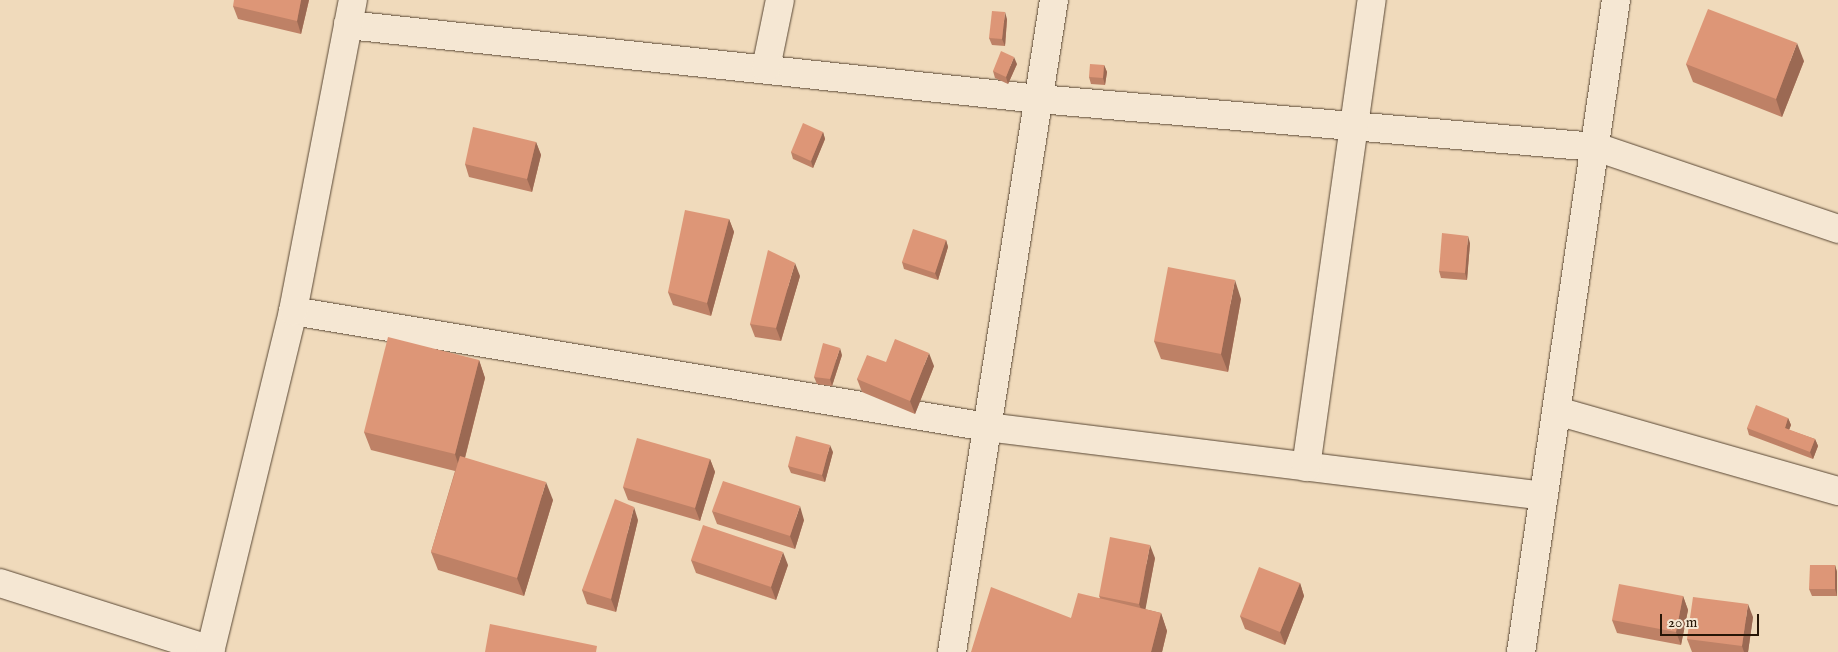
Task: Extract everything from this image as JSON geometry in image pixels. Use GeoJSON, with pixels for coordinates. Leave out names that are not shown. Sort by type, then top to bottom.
{"type":"FeatureCollection","features":[{"type":"Feature","properties":{"kind":"street"},"geometry":{"type":"LineString","coordinates":[[766,68],[780,0]]}},
{"type":"Feature","properties":{"kind":"street"},"geometry":{"type":"LineString","coordinates":[[952,652],[1054,0]]}},
{"type":"Feature","properties":{"kind":"street"},"geometry":{"type":"LineString","coordinates":[[1306,467],[1372,0]]}},
{"type":"Feature","properties":{"kind":"street"},"geometry":{"type":"LineString","coordinates":[[1521,652],[1616,0]]}},
{"type":"Feature","properties":{"kind":"street"},"geometry":{"type":"LineString","coordinates":[[0,583],[210,651],[293,311],[350,12],[766,68],[1039,98],[1596,147],[1838,229]]}},
{"type":"Feature","properties":{"kind":"street"},"geometry":{"type":"LineString","coordinates":[[293,311],[987,427],[1544,496]]}},
{"type":"Feature","properties":{"kind":"street"},"geometry":{"type":"LineString","coordinates":[[1557,411],[1838,491]]}},
{"type":"Feature","properties":{"kind":"building"},"geometry":{"type":"Polygon","coordinates":[[[234,0],[301,0],[297,21],[233,6],[234,0]]]}},
{"type":"Feature","properties":{"kind":"building"},"geometry":{"type":"Polygon","coordinates":[[[1708,9],[1797,43],[1776,99],[1686,64],[1708,9]]]}},
{"type":"Feature","properties":{"kind":"building"},"geometry":{"type":"Polygon","coordinates":[[[992,11],[1005,12],[1002,39],[989,38],[992,11]]]}},
{"type":"Feature","properties":{"kind":"building"},"geometry":{"type":"Polygon","coordinates":[[[1001,51],[1014,57],[1006,77],[993,71],[1001,51]]]}},
{"type":"Feature","properties":{"kind":"building"},"geometry":{"type":"Polygon","coordinates":[[[1090,64],[1104,65],[1103,78],[1089,77],[1090,64]]]}},
{"type":"Feature","properties":{"kind":"building"},"geometry":{"type":"Polygon","coordinates":[[[803,123],[823,132],[811,161],[791,152],[803,123]]]}},
{"type":"Feature","properties":{"kind":"building"},"geometry":{"type":"Polygon","coordinates":[[[473,127],[536,142],[527,179],[465,164],[473,127]]]}},
{"type":"Feature","properties":{"kind":"building"},"geometry":{"type":"Polygon","coordinates":[[[685,210],[729,219],[707,303],[668,292],[685,210]]]}},
{"type":"Feature","properties":{"kind":"building"},"geometry":{"type":"Polygon","coordinates":[[[913,229],[946,240],[935,273],[902,262],[913,229]]]}},
{"type":"Feature","properties":{"kind":"building"},"geometry":{"type":"Polygon","coordinates":[[[1442,233],[1468,236],[1465,273],[1439,271],[1442,233]]]}},
{"type":"Feature","properties":{"kind":"building"},"geometry":{"type":"Polygon","coordinates":[[[768,250],[795,263],[776,328],[750,324],[768,250]]]}},
{"type":"Feature","properties":{"kind":"building"},"geometry":{"type":"Polygon","coordinates":[[[1168,267],[1235,280],[1221,354],[1154,341],[1168,267]]]}},
{"type":"Feature","properties":{"kind":"building"},"geometry":{"type":"Polygon","coordinates":[[[388,337],[479,360],[455,454],[364,432],[388,337]]]}},
{"type":"Feature","properties":{"kind":"building"},"geometry":{"type":"Polygon","coordinates":[[[895,339],[929,353],[910,401],[857,379],[867,355],[886,362],[895,339]]]}},
{"type":"Feature","properties":{"kind":"building"},"geometry":{"type":"Polygon","coordinates":[[[823,343],[840,348],[830,379],[814,377],[823,343]]]}},
{"type":"Feature","properties":{"kind":"building"},"geometry":{"type":"Polygon","coordinates":[[[1756,405],[1788,418],[1785,428],[1815,439],[1810,452],[1747,428],[1756,405]]]}},
{"type":"Feature","properties":{"kind":"building"},"geometry":{"type":"Polygon","coordinates":[[[796,436],[830,445],[822,475],[788,466],[796,436]]]}},
{"type":"Feature","properties":{"kind":"building"},"geometry":{"type":"Polygon","coordinates":[[[637,438],[710,459],[695,508],[623,487],[637,438]]]}},
{"type":"Feature","properties":{"kind":"building"},"geometry":{"type":"Polygon","coordinates":[[[460,456],[546,482],[517,578],[431,552],[460,456]]]}},
{"type":"Feature","properties":{"kind":"building"},"geometry":{"type":"Polygon","coordinates":[[[723,481],[800,506],[790,536],[712,511],[723,481]]]}},
{"type":"Feature","properties":{"kind":"building"},"geometry":{"type":"Polygon","coordinates":[[[615,499],[634,507],[611,599],[582,590],[615,499]]]}},
{"type":"Feature","properties":{"kind":"building"},"geometry":{"type":"Polygon","coordinates":[[[703,525],[783,552],[771,587],[691,560],[703,525]]]}},
{"type":"Feature","properties":{"kind":"building"},"geometry":{"type":"Polygon","coordinates":[[[1110,537],[1150,545],[1139,604],[1099,596],[1110,537]]]}},
{"type":"Feature","properties":{"kind":"building"},"geometry":{"type":"Polygon","coordinates":[[[1810,565],[1835,565],[1835,589],[1809,589],[1810,565]]]}},
{"type":"Feature","properties":{"kind":"building"},"geometry":{"type":"Polygon","coordinates":[[[1259,567],[1300,583],[1280,632],[1240,616],[1259,567]]]}},
{"type":"Feature","properties":{"kind":"building"},"geometry":{"type":"Polygon","coordinates":[[[1619,584],[1683,596],[1676,632],[1612,620],[1619,584]]]}},
{"type":"Feature","properties":{"kind":"building"},"geometry":{"type":"Polygon","coordinates":[[[991,587],[1071,618],[1078,593],[1161,613],[1151,652],[971,652],[991,587]]]}},
{"type":"Feature","properties":{"kind":"building"},"geometry":{"type":"Polygon","coordinates":[[[1693,597],[1748,604],[1742,646],[1687,639],[1693,597]]]}},
{"type":"Feature","properties":{"kind":"building"},"geometry":{"type":"Polygon","coordinates":[[[490,624],[597,646],[596,652],[485,652],[490,624]]]}}]}
